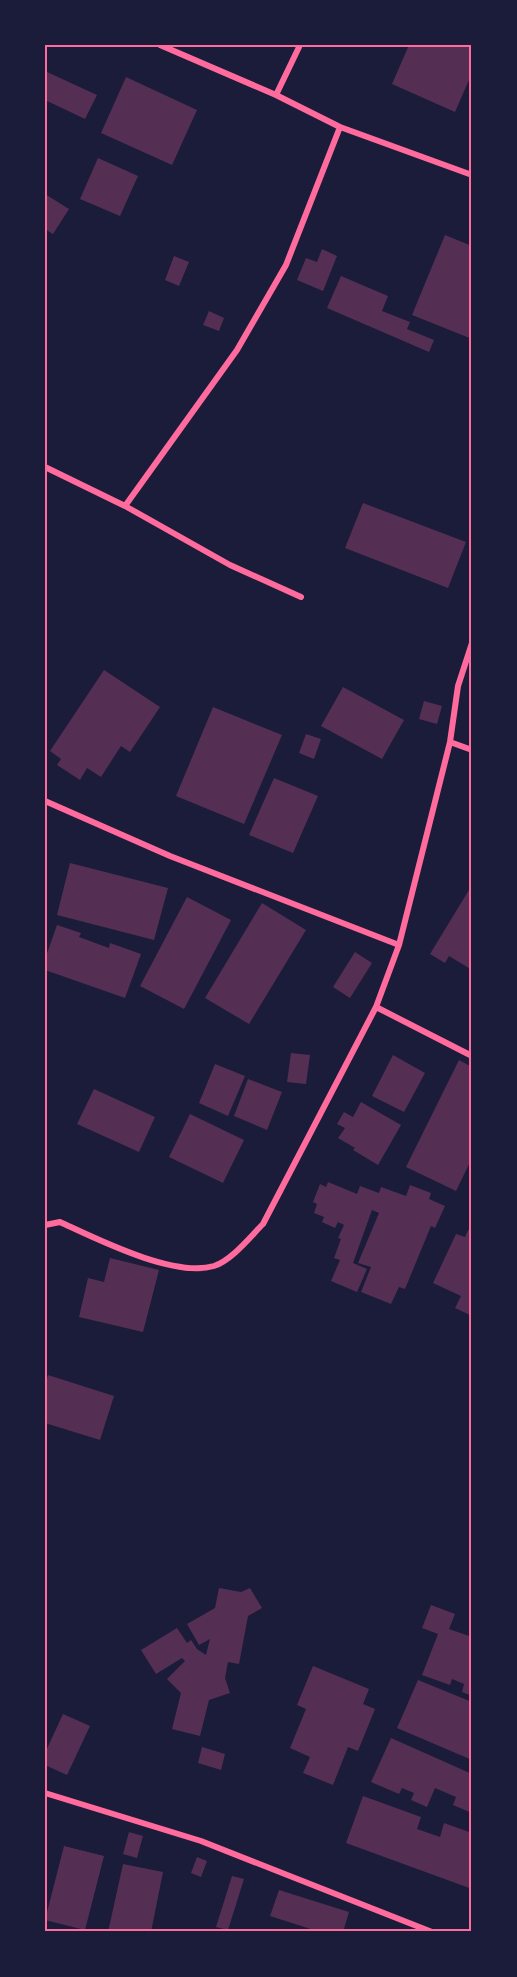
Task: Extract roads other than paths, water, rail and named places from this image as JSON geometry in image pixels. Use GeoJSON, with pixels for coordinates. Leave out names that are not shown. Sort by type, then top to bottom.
{"type":"FeatureCollection","features":[{"type":"Feature","properties":{"kind":"street"},"geometry":{"type":"LineString","coordinates":[[160,45],[276,95],[340,127],[472,175]]}},
{"type":"Feature","properties":{"kind":"street"},"geometry":{"type":"LineString","coordinates":[[276,95],[300,45]]}},
{"type":"Feature","properties":{"kind":"street"},"geometry":{"type":"LineString","coordinates":[[125,506],[237,350],[281,275],[340,127]]}},
{"type":"Feature","properties":{"kind":"street"},"geometry":{"type":"LineString","coordinates":[[45,467],[125,506],[230,565],[301,597]]}},
{"type":"Feature","properties":{"kind":"street"},"geometry":{"type":"LineString","coordinates":[[46,1223],[60,1222],[158,1262],[189,1269],[215,1266],[240,1248],[263,1224],[375,1007],[399,945],[450,742],[458,686],[472,643]]}},
{"type":"Feature","properties":{"kind":"street"},"geometry":{"type":"LineString","coordinates":[[450,742],[472,750]]}},
{"type":"Feature","properties":{"kind":"street"},"geometry":{"type":"LineString","coordinates":[[45,801],[170,856],[399,945]]}},
{"type":"Feature","properties":{"kind":"street"},"geometry":{"type":"LineString","coordinates":[[375,1007],[472,1056]]}},
{"type":"Feature","properties":{"kind":"street"},"geometry":{"type":"LineString","coordinates":[[45,1793],[201,1841],[432,1932]]}}]}
